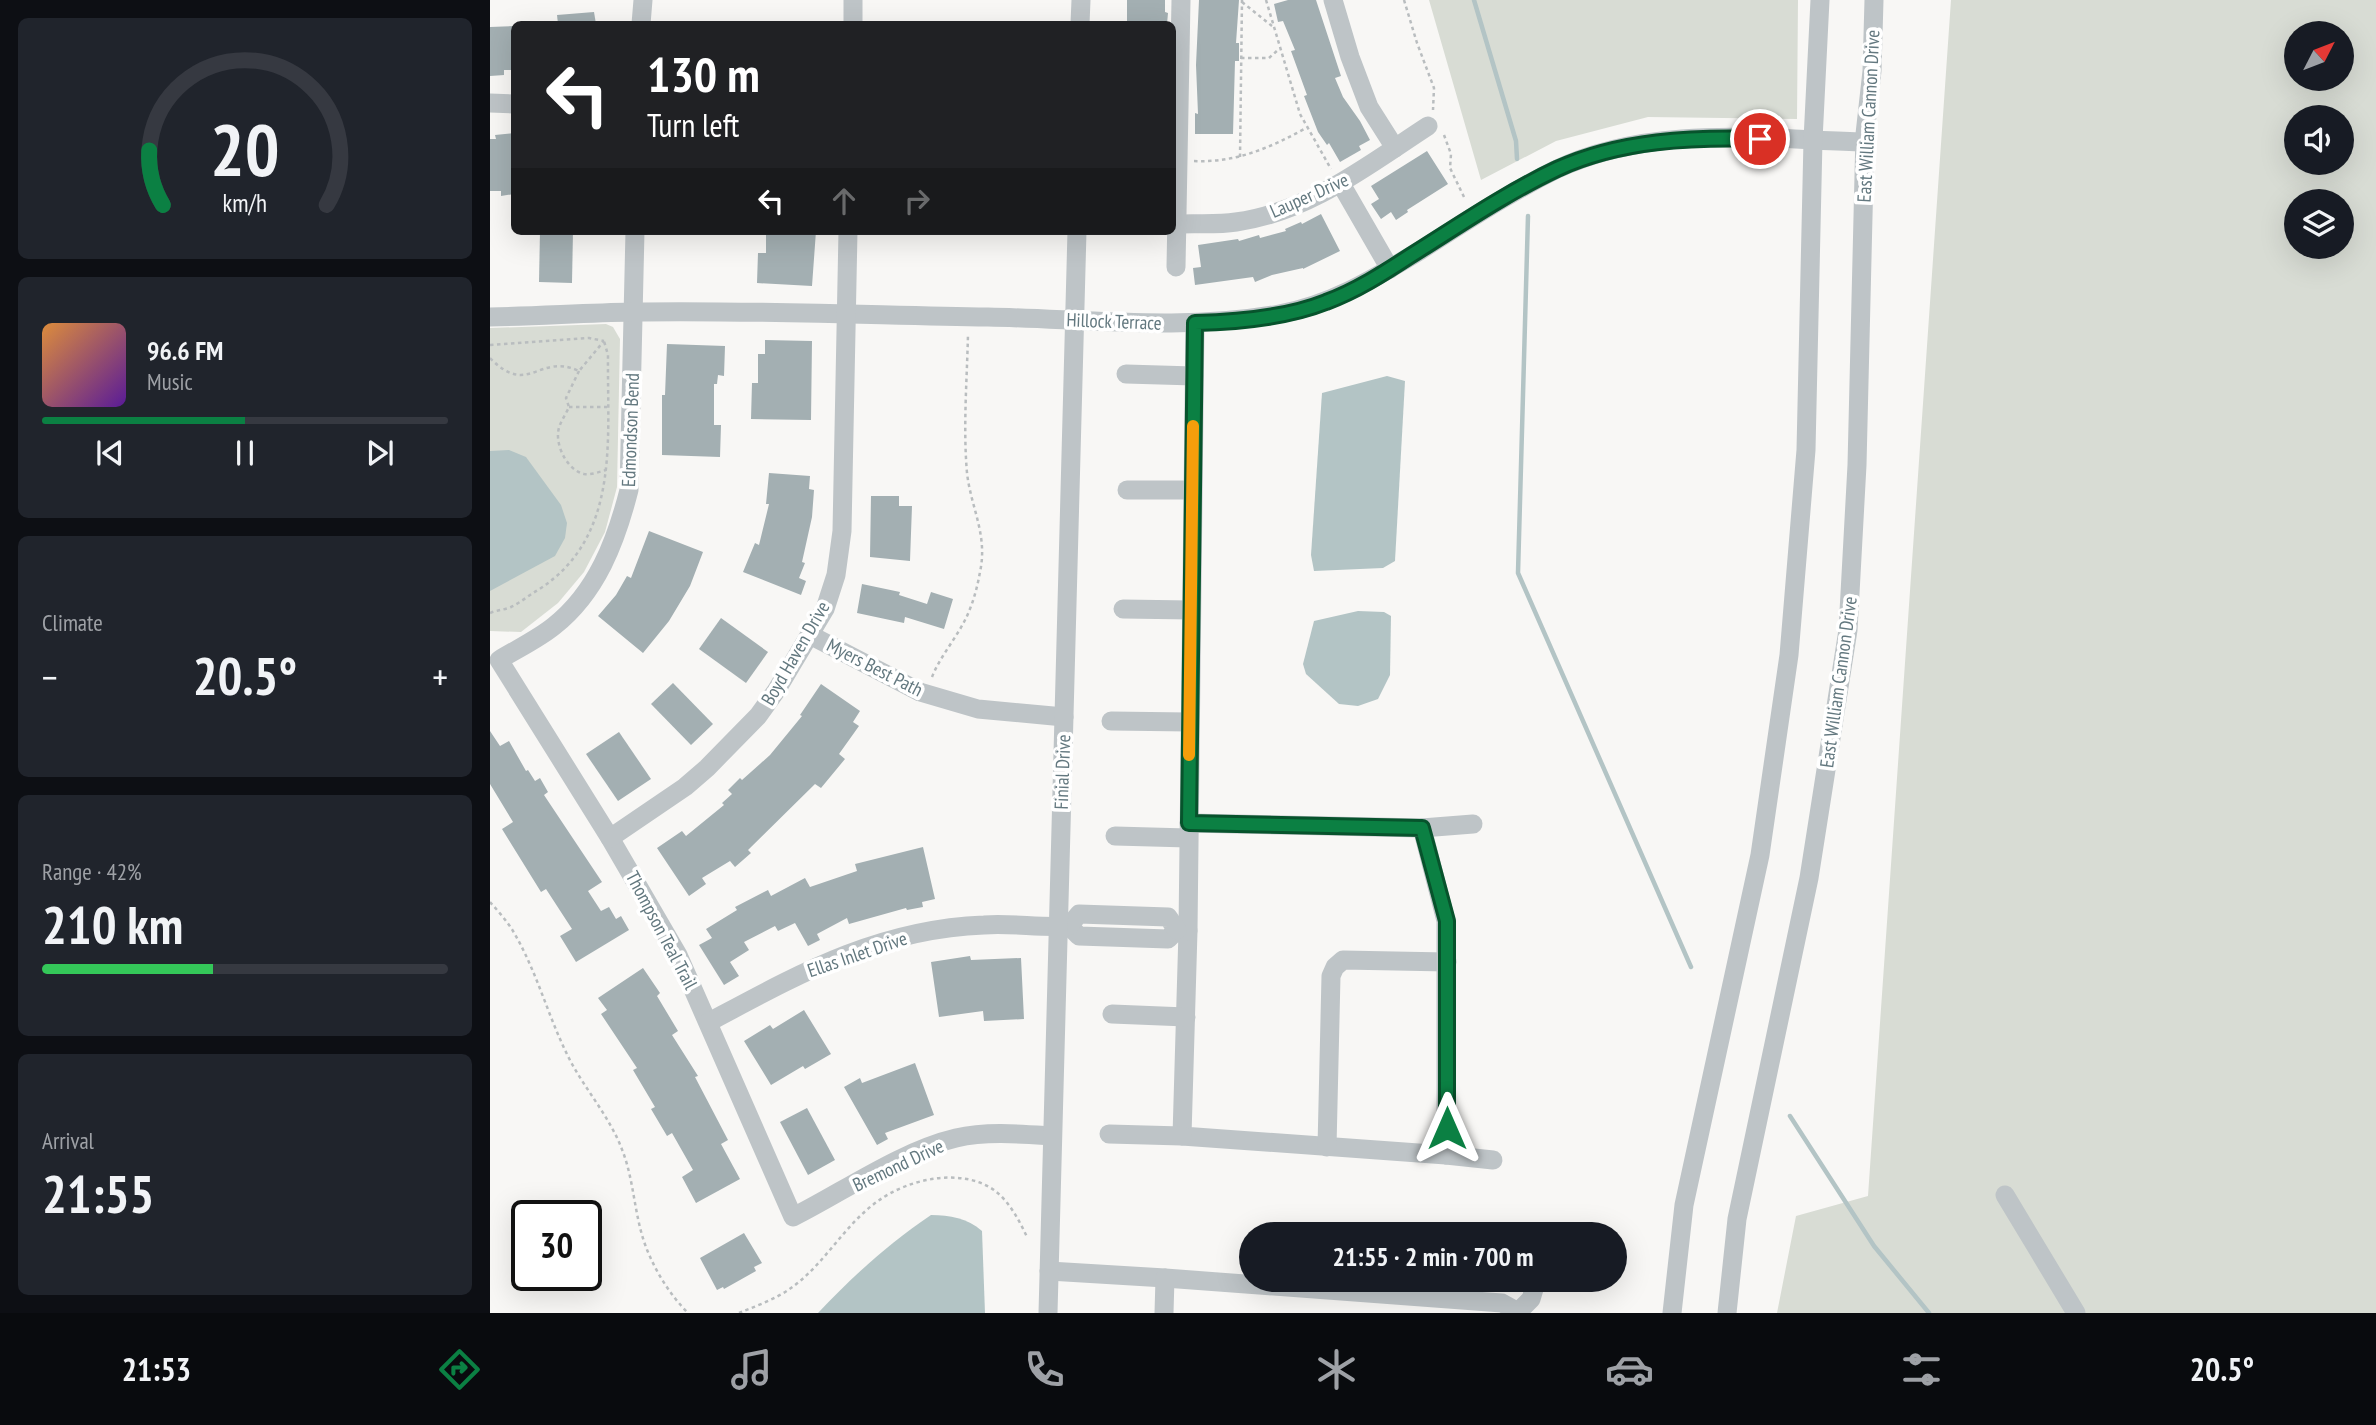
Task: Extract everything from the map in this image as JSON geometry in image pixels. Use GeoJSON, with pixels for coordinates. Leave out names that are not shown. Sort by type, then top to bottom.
{"type":"FeatureCollection","features":[{"type":"Feature","properties":{"kind":"street"},"geometry":{"type":"LineString","coordinates":[[641,21],[643,0]]}},
{"type":"Feature","properties":{"kind":"street"},"geometry":{"type":"LineString","coordinates":[[853,0],[853,21]]}},
{"type":"Feature","properties":{"kind":"street"},"geometry":{"type":"LineString","coordinates":[[1080,21],[1081,0]]}},
{"type":"Feature","properties":{"kind":"street"},"geometry":{"type":"LineString","coordinates":[[1176,267],[1181,0]]}},
{"type":"Feature","properties":{"kind":"street"},"geometry":{"type":"LineString","coordinates":[[1333,0],[1364,95],[1395,148]]}},
{"type":"Feature","properties":{"kind":"street"},"geometry":{"type":"LineString","coordinates":[[1672,1313],[1684,1205],[1760,855],[1788,667],[1806,450],[1813,140],[1820,0]]}},
{"type":"Feature","properties":{"kind":"street","name":"East William Cannon Drive"},"geometry":{"type":"LineString","coordinates":[[1727,1313],[1737,1219],[1809,878],[1848,630],[1857,465],[1864,142],[1872,71],[1874,0]]}},
{"type":"Feature","properties":{"kind":"street"},"geometry":{"type":"LineString","coordinates":[[490,103],[511,104]]}},
{"type":"Feature","properties":{"kind":"street","name":"Lauper Drive"},"geometry":{"type":"LineString","coordinates":[[1177,224],[1236,222],[1276,212],[1434,124]]}},
{"type":"Feature","properties":{"kind":"street","name":"Hillock Terrace"},"geometry":{"type":"LineString","coordinates":[[490,317],[634,312],[1224,322],[1283,314],[1326,302],[1390,269],[1494,204],[1557,169],[1596,155],[1646,143],[1709,138],[1864,142]]}},
{"type":"Feature","properties":{"kind":"street"},"geometry":{"type":"LineString","coordinates":[[1337,178],[1390,269]]}},
{"type":"Feature","properties":{"kind":"street","name":"Edmondson Bend"},"geometry":{"type":"LineString","coordinates":[[499,660],[555,626],[582,597],[604,564],[618,532],[629,490],[635,235]]}},
{"type":"Feature","properties":{"kind":"street","name":"Boyd Haven Drive"},"geometry":{"type":"LineString","coordinates":[[610,838],[685,786],[734,741],[776,691],[825,609],[836,575],[842,531],[848,235]]}},
{"type":"Feature","properties":{"kind":"street","name":"Finial Drive"},"geometry":{"type":"LineString","coordinates":[[1048,1313],[1052,1136],[1063,926],[1064,717],[1077,235]]}},
{"type":"Feature","properties":{"kind":"street"},"geometry":{"type":"LineString","coordinates":[[1182,1136],[1186,1017],[1183,931],[1189,830],[1195,323]]}},
{"type":"Feature","properties":{"kind":"street"},"geometry":{"type":"LineString","coordinates":[[1126,374],[1194,376]]}},
{"type":"Feature","properties":{"kind":"street"},"geometry":{"type":"LineString","coordinates":[[1126,490],[1192,490]]}},
{"type":"Feature","properties":{"kind":"street"},"geometry":{"type":"LineString","coordinates":[[1123,609],[1191,610]]}},
{"type":"Feature","properties":{"kind":"street","name":"Myers Best Path"},"geometry":{"type":"LineString","coordinates":[[810,635],[920,692],[978,709],[1064,717]]}},
{"type":"Feature","properties":{"kind":"street","name":"Thompson Teal Trail"},"geometry":{"type":"LineString","coordinates":[[499,660],[610,838],[678,955],[793,1217]]}},
{"type":"Feature","properties":{"kind":"street"},"geometry":{"type":"LineString","coordinates":[[1111,721],[1189,722]]}},
{"type":"Feature","properties":{"kind":"street"},"geometry":{"type":"LineString","coordinates":[[1115,836],[1189,830],[1422,828],[1473,824]]}},
{"type":"Feature","properties":{"kind":"street"},"geometry":{"type":"LineString","coordinates":[[1422,828],[1447,921],[1446,1155]]}},
{"type":"Feature","properties":{"kind":"street"},"geometry":{"type":"LineString","coordinates":[[1063,926],[1079,914],[1168,917],[1183,931]]}},
{"type":"Feature","properties":{"kind":"street","name":"Ellas Inlet Drive"},"geometry":{"type":"LineString","coordinates":[[709,1022],[814,966],[875,943],[909,935],[985,925],[1063,926]]}},
{"type":"Feature","properties":{"kind":"street"},"geometry":{"type":"LineString","coordinates":[[1327,1147],[1331,976],[1335,967],[1343,960],[1447,962]]}},
{"type":"Feature","properties":{"kind":"street"},"geometry":{"type":"LineString","coordinates":[[1112,1014],[1186,1017]]}},
{"type":"Feature","properties":{"kind":"street","name":"Bremond Drive"},"geometry":{"type":"LineString","coordinates":[[793,1217],[928,1146],[958,1138],[987,1135],[1052,1136]]}},
{"type":"Feature","properties":{"kind":"street"},"geometry":{"type":"LineString","coordinates":[[1109,1135],[1182,1136],[1493,1160]]}},
{"type":"Feature","properties":{"kind":"street"},"geometry":{"type":"LineString","coordinates":[[2005,1195],[2076,1313]]}},
{"type":"Feature","properties":{"kind":"street"},"geometry":{"type":"LineString","coordinates":[[1049,1271],[1502,1303],[1519,1312],[1531,1299],[1533,1292]]}},
{"type":"Feature","properties":{"kind":"street"},"geometry":{"type":"LineString","coordinates":[[1164,1313],[1165,1278]]}},
{"type":"Feature","properties":{"kind":"path"},"geometry":{"type":"LineString","coordinates":[[1266,0],[1279,49],[1306,128],[1337,178]]}},
{"type":"Feature","properties":{"kind":"path"},"geometry":{"type":"LineString","coordinates":[[1404,0],[1434,88],[1434,124],[1448,140],[1450,168],[1464,197]]}},
{"type":"Feature","properties":{"kind":"path"},"geometry":{"type":"LineString","coordinates":[[1242,1],[1272,26]]}},
{"type":"Feature","properties":{"kind":"path"},"geometry":{"type":"LineString","coordinates":[[1240,157],[1242,1]]}},
{"type":"Feature","properties":{"kind":"path"},"geometry":{"type":"LineString","coordinates":[[1241,58],[1269,58],[1279,49]]}},
{"type":"Feature","properties":{"kind":"path"},"geometry":{"type":"LineString","coordinates":[[1187,161],[1240,157],[1272,147],[1306,128]]}},
{"type":"Feature","properties":{"kind":"path"},"geometry":{"type":"LineString","coordinates":[[931,680],[939,660],[971,606],[981,570],[984,545],[972,505],[967,471],[968,334]]}},
{"type":"Feature","properties":{"kind":"path"},"geometry":{"type":"LineString","coordinates":[[490,345],[589,338],[604,341]]}},
{"type":"Feature","properties":{"kind":"path"},"geometry":{"type":"LineString","coordinates":[[604,341],[579,371],[566,398],[569,407],[558,435],[564,458],[575,469],[586,474],[606,470]]}},
{"type":"Feature","properties":{"kind":"path"},"geometry":{"type":"LineString","coordinates":[[490,612],[510,607],[556,578],[569,566],[591,532],[600,508],[606,470],[608,355],[604,341]]}},
{"type":"Feature","properties":{"kind":"path"},"geometry":{"type":"LineString","coordinates":[[490,358],[499,367],[516,376],[529,375],[552,366],[579,371]]}},
{"type":"Feature","properties":{"kind":"path"},"geometry":{"type":"LineString","coordinates":[[569,407],[607,407]]}},
{"type":"Feature","properties":{"kind":"path"},"geometry":{"type":"LineString","coordinates":[[490,902],[512,929],[529,961],[559,1038],[612,1127],[630,1175],[642,1235],[651,1259],[688,1313]]}},
{"type":"Feature","properties":{"kind":"path"},"geometry":{"type":"LineString","coordinates":[[739,1313],[793,1287],[878,1200],[930,1179],[949,1177],[992,1188],[1004,1199],[1027,1237]]}},
{"type":"Feature","properties":{"kind":"shaded area"},"geometry":{"type":"Polygon","coordinates":[[[1429,0],[1798,0],[1797,119],[1648,117],[1556,141],[1481,180],[1429,0]]]}},
{"type":"Feature","properties":{"kind":"shaded area"},"geometry":{"type":"Polygon","coordinates":[[[1951,0],[2376,0],[2376,1313],[1777,1313],[1796,1216],[1868,1196],[1951,0]]]}},
{"type":"Feature","properties":{"kind":"shaded area"},"geometry":{"type":"Polygon","coordinates":[[[606,324],[613,327],[620,339],[617,487],[605,532],[584,572],[558,603],[521,632],[490,631],[490,328],[606,324]]]}},
{"type":"Feature","properties":{"kind":"shaded area"},"geometry":{"type":"Polygon","coordinates":[[[1387,376],[1405,381],[1395,561],[1383,568],[1314,571],[1311,555],[1322,393],[1387,376]]]}},
{"type":"Feature","properties":{"kind":"shaded area"},"geometry":{"type":"Polygon","coordinates":[[[509,450],[526,457],[561,505],[567,523],[565,538],[555,556],[490,591],[490,451],[509,450]]]}},
{"type":"Feature","properties":{"kind":"shaded area"},"geometry":{"type":"Polygon","coordinates":[[[1358,611],[1384,612],[1391,616],[1390,675],[1378,699],[1358,706],[1339,704],[1306,674],[1303,664],[1314,621],[1358,611]]]}},
{"type":"Feature","properties":{"kind":"shaded area"},"geometry":{"type":"Polygon","coordinates":[[[931,1215],[958,1218],[982,1231],[985,1313],[818,1313],[872,1261],[931,1215]]]}},
{"type":"Feature","properties":{"kind":"building"},"geometry":{"type":"Polygon","coordinates":[[[1127,0],[1165,0],[1167,21],[1127,21],[1127,0]]]}},
{"type":"Feature","properties":{"kind":"building"},"geometry":{"type":"Polygon","coordinates":[[[1199,0],[1239,0],[1236,43],[1239,43],[1239,61],[1235,61],[1233,134],[1195,134],[1195,113],[1198,114],[1196,65],[1199,0]]]}},
{"type":"Feature","properties":{"kind":"building"},"geometry":{"type":"Polygon","coordinates":[[[1288,0],[1316,0],[1341,76],[1335,78],[1343,97],[1370,140],[1359,146],[1361,150],[1340,162],[1329,143],[1327,145],[1318,132],[1291,51],[1295,50],[1283,21],[1278,22],[1274,4],[1288,0]]]}},
{"type":"Feature","properties":{"kind":"building"},"geometry":{"type":"Polygon","coordinates":[[[594,12],[596,21],[558,21],[557,15],[594,12]]]}},
{"type":"Feature","properties":{"kind":"building"},"geometry":{"type":"Polygon","coordinates":[[[511,26],[511,70],[504,70],[504,75],[490,76],[490,27],[511,26]]]}},
{"type":"Feature","properties":{"kind":"building"},"geometry":{"type":"Polygon","coordinates":[[[511,133],[511,194],[501,196],[501,191],[490,191],[490,139],[496,139],[495,135],[511,133]]]}},
{"type":"Feature","properties":{"kind":"building"},"geometry":{"type":"Polygon","coordinates":[[[1427,151],[1448,184],[1396,220],[1391,212],[1381,219],[1371,204],[1379,199],[1371,186],[1427,151]]]}},
{"type":"Feature","properties":{"kind":"building"},"geometry":{"type":"Polygon","coordinates":[[[1321,214],[1340,251],[1303,269],[1272,275],[1255,282],[1253,277],[1195,285],[1193,268],[1201,267],[1198,245],[1239,241],[1259,235],[1260,238],[1286,231],[1285,229],[1321,214]]]}},
{"type":"Feature","properties":{"kind":"building"},"geometry":{"type":"Polygon","coordinates":[[[540,235],[573,235],[572,283],[539,282],[540,235]]]}},
{"type":"Feature","properties":{"kind":"building"},"geometry":{"type":"Polygon","coordinates":[[[766,235],[816,235],[812,286],[757,283],[758,253],[766,253],[766,235]]]}},
{"type":"Feature","properties":{"kind":"building"},"geometry":{"type":"Polygon","coordinates":[[[765,340],[812,341],[811,420],[751,419],[752,383],[758,383],[758,354],[765,354],[765,340]]]}},
{"type":"Feature","properties":{"kind":"building"},"geometry":{"type":"Polygon","coordinates":[[[667,344],[725,346],[724,376],[718,375],[717,384],[714,384],[714,425],[721,425],[720,457],[662,455],[662,395],[665,395],[667,344]]]}},
{"type":"Feature","properties":{"kind":"building"},"geometry":{"type":"Polygon","coordinates":[[[769,473],[810,476],[809,489],[814,490],[812,517],[802,562],[805,563],[799,578],[806,581],[801,595],[743,572],[755,543],[759,545],[769,504],[766,504],[769,473]]]}},
{"type":"Feature","properties":{"kind":"building"},"geometry":{"type":"Polygon","coordinates":[[[871,496],[899,496],[899,506],[912,506],[910,561],[870,557],[871,496]]]}},
{"type":"Feature","properties":{"kind":"building"},"geometry":{"type":"Polygon","coordinates":[[[649,531],[703,552],[690,586],[669,621],[643,653],[598,616],[616,595],[627,576],[631,578],[649,531]]]}},
{"type":"Feature","properties":{"kind":"building"},"geometry":{"type":"Polygon","coordinates":[[[862,584],[900,592],[899,595],[927,604],[931,592],[953,599],[944,629],[905,617],[904,623],[857,613],[862,584]]]}},
{"type":"Feature","properties":{"kind":"building"},"geometry":{"type":"Polygon","coordinates":[[[721,618],[768,652],[746,683],[699,649],[721,618]]]}},
{"type":"Feature","properties":{"kind":"building"},"geometry":{"type":"Polygon","coordinates":[[[673,683],[713,724],[691,745],[651,704],[673,683]]]}},
{"type":"Feature","properties":{"kind":"building"},"geometry":{"type":"Polygon","coordinates":[[[821,684],[860,711],[853,722],[859,726],[839,754],[845,759],[821,788],[815,784],[748,850],[751,853],[735,867],[730,861],[702,878],[706,884],[689,896],[657,848],[682,831],[686,836],[724,805],[722,803],[732,794],[728,790],[770,755],[802,716],[800,715],[821,684]]]}},
{"type":"Feature","properties":{"kind":"building"},"geometry":{"type":"Polygon","coordinates":[[[490,731],[500,746],[509,741],[526,771],[528,770],[535,781],[540,778],[548,792],[544,795],[602,882],[588,891],[601,911],[609,907],[616,919],[621,916],[629,930],[576,962],[560,936],[572,929],[546,889],[541,892],[502,829],[513,822],[490,784],[490,731]]]}},
{"type":"Feature","properties":{"kind":"building"},"geometry":{"type":"Polygon","coordinates":[[[619,732],[651,779],[618,801],[586,754],[619,732]]]}},
{"type":"Feature","properties":{"kind":"building"},"geometry":{"type":"Polygon","coordinates":[[[923,847],[935,899],[922,902],[923,907],[906,908],[849,924],[847,918],[817,934],[820,940],[808,946],[795,923],[778,931],[775,926],[744,942],[749,950],[730,962],[739,976],[724,985],[699,945],[712,938],[706,929],[737,910],[735,907],[768,890],[771,896],[805,878],[810,887],[857,871],[855,864],[923,847]]]}},
{"type":"Feature","properties":{"kind":"building"},"geometry":{"type":"Polygon","coordinates":[[[970,956],[971,960],[1021,958],[1024,1019],[984,1021],[983,1011],[939,1017],[931,962],[970,956]]]}},
{"type":"Feature","properties":{"kind":"building"},"geometry":{"type":"Polygon","coordinates":[[[643,968],[660,993],[657,996],[678,1031],[672,1035],[698,1076],[695,1077],[728,1140],[721,1144],[740,1179],[696,1203],[682,1177],[693,1170],[672,1133],[667,1136],[651,1109],[655,1107],[633,1070],[637,1068],[601,1014],[607,1010],[598,998],[643,968]]]}},
{"type":"Feature","properties":{"kind":"building"},"geometry":{"type":"Polygon","coordinates":[[[804,1010],[831,1054],[805,1069],[803,1066],[771,1085],[744,1041],[770,1025],[773,1029],[804,1010]]]}},
{"type":"Feature","properties":{"kind":"building"},"geometry":{"type":"Polygon","coordinates":[[[915,1063],[934,1115],[885,1133],[888,1139],[877,1145],[844,1087],[860,1078],[862,1083],[915,1063]]]}},
{"type":"Feature","properties":{"kind":"building"},"geometry":{"type":"Polygon","coordinates":[[[807,1108],[835,1160],[808,1175],[780,1122],[807,1108]]]}},
{"type":"Feature","properties":{"kind":"building"},"geometry":{"type":"Polygon","coordinates":[[[744,1233],[762,1263],[754,1267],[756,1271],[724,1289],[723,1287],[717,1290],[700,1258],[744,1233]]]}},
{"type":"Feature","properties":{"kind":"waterway"},"geometry":{"type":"LineString","coordinates":[[1474,0],[1516,141],[1517,159]]}},
{"type":"Feature","properties":{"kind":"waterway"},"geometry":{"type":"LineString","coordinates":[[1528,216],[1518,573],[1691,967]]}},
{"type":"Feature","properties":{"kind":"waterway"},"geometry":{"type":"LineString","coordinates":[[1790,1116],[1874,1246],[1929,1313]]}},
{"type":"Feature","properties":{"kind":"slow traffic"},"geometry":{"type":"LineString","coordinates":[[1189,755],[1193,426]]}},
{"type":"Feature","properties":{"kind":"route"},"geometry":{"type":"LineString","coordinates":[[1447,1128],[1447,921],[1422,828],[1189,823],[1195,323],[1283,314],[1326,302],[1382,274],[1494,204],[1557,169],[1596,155],[1646,143],[1709,138],[1760,139]]}}]}
